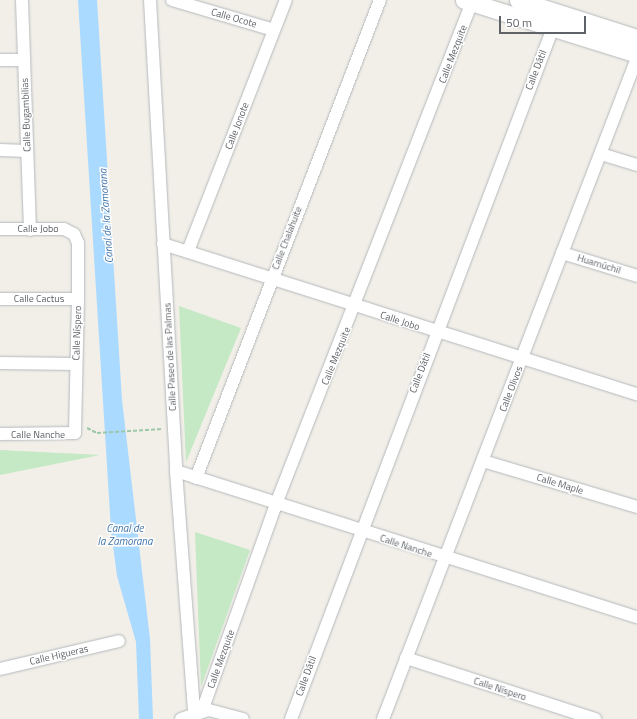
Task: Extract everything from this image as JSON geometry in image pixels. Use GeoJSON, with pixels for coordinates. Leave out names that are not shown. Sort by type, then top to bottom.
{"type":"FeatureCollection","features":[{"type":"Feature","properties":{"kind":"main road"},"geometry":{"type":"LineString","coordinates":[[518,0],[637,38]]}},
{"type":"Feature","properties":{"kind":"main road"},"geometry":{"type":"LineString","coordinates":[[468,1],[637,54]]}},
{"type":"Feature","properties":{"kind":"street","name":"Calle Bugambilias"},"geometry":{"type":"LineString","coordinates":[[22,0],[30,230]]}},
{"type":"Feature","properties":{"kind":"street","name":"Calle Paseo de las Palmas"},"geometry":{"type":"LineString","coordinates":[[150,0],[176,471],[198,712]]}},
{"type":"Feature","properties":{"kind":"street","name":"Calle Ocote"},"geometry":{"type":"LineString","coordinates":[[172,0],[274,30]]}},
{"type":"Feature","properties":{"kind":"street","name":"Calle Jonote"},"geometry":{"type":"LineString","coordinates":[[188,251],[286,0]]}},
{"type":"Feature","properties":{"kind":"street","name":"Calle Chalahuite"},"geometry":{"type":"LineString","coordinates":[[196,478],[271,278],[380,0]]}},
{"type":"Feature","properties":{"kind":"street","name":"Calle Mezquite"},"geometry":{"type":"LineString","coordinates":[[198,712],[276,504],[356,307],[468,1]]}},
{"type":"Feature","properties":{"kind":"street","name":"Calle Dátil"},"geometry":{"type":"LineString","coordinates":[[290,719],[435,332],[553,28]]}},
{"type":"Feature","properties":{"kind":"street","name":"Calle Olivos"},"geometry":{"type":"LineString","coordinates":[[383,719],[444,559],[484,461],[562,253],[602,154],[637,58]]}},
{"type":"Feature","properties":{"kind":"street"},"geometry":{"type":"LineString","coordinates":[[0,60],[24,60]]}},
{"type":"Feature","properties":{"kind":"street"},"geometry":{"type":"LineString","coordinates":[[0,150],[27,150]]}},
{"type":"Feature","properties":{"kind":"street"},"geometry":{"type":"LineString","coordinates":[[602,154],[637,165]]}},
{"type":"Feature","properties":{"kind":"street","name":"Calle Jobo"},"geometry":{"type":"LineString","coordinates":[[0,229],[64,230],[74,234]]}},
{"type":"Feature","properties":{"kind":"street","name":"Calle Níspero"},"geometry":{"type":"LineString","coordinates":[[74,234],[78,243],[76,429]]}},
{"type":"Feature","properties":{"kind":"street","name":"Calle Jobo"},"geometry":{"type":"LineString","coordinates":[[163,244],[356,307],[637,394]]}},
{"type":"Feature","properties":{"kind":"street","name":"Huamúchil"},"geometry":{"type":"LineString","coordinates":[[562,253],[637,276]]}},
{"type":"Feature","properties":{"kind":"street","name":"Calle Cactus"},"geometry":{"type":"LineString","coordinates":[[0,299],[78,299]]}},
{"type":"Feature","properties":{"kind":"street"},"geometry":{"type":"LineString","coordinates":[[0,363],[76,364]]}},
{"type":"Feature","properties":{"kind":"street","name":"Calle Nanche"},"geometry":{"type":"LineString","coordinates":[[0,434],[76,429]]}},
{"type":"Feature","properties":{"kind":"street","name":"Calle Maple"},"geometry":{"type":"LineString","coordinates":[[484,461],[637,507]]}},
{"type":"Feature","properties":{"kind":"street","name":"Calle Nanche"},"geometry":{"type":"LineString","coordinates":[[176,471],[444,559],[637,617]]}},
{"type":"Feature","properties":{"kind":"street","name":"Calle Higueras"},"geometry":{"type":"LineString","coordinates":[[0,669],[119,641]]}},
{"type":"Feature","properties":{"kind":"street","name":"Calle Níspero"},"geometry":{"type":"LineString","coordinates":[[406,658],[595,719]]}},
{"type":"Feature","properties":{"kind":"street"},"geometry":{"type":"LineString","coordinates":[[181,719],[198,712],[217,711],[243,719]]}},
{"type":"Feature","properties":{"kind":"path"},"geometry":{"type":"LineString","coordinates":[[76,429],[104,433],[127,430],[174,428]]}},
{"type":"Feature","properties":{"kind":"green space"},"geometry":{"type":"Polygon","coordinates":[[[179,306],[241,328],[186,462],[179,306]]]}},
{"type":"Feature","properties":{"kind":"green space"},"geometry":{"type":"Polygon","coordinates":[[[0,450],[100,455],[0,475],[0,450]]]}},
{"type":"Feature","properties":{"kind":"green space"},"geometry":{"type":"Polygon","coordinates":[[[195,532],[250,550],[201,687],[195,532]]]}},
{"type":"Feature","properties":{"kind":"water","name":"Canal de la Zamorana"},"geometry":{"type":"Polygon","coordinates":[[[78,0],[97,0],[122,400],[150,639],[153,719],[139,719],[136,642],[117,576],[111,530],[78,0]]]}}]}
